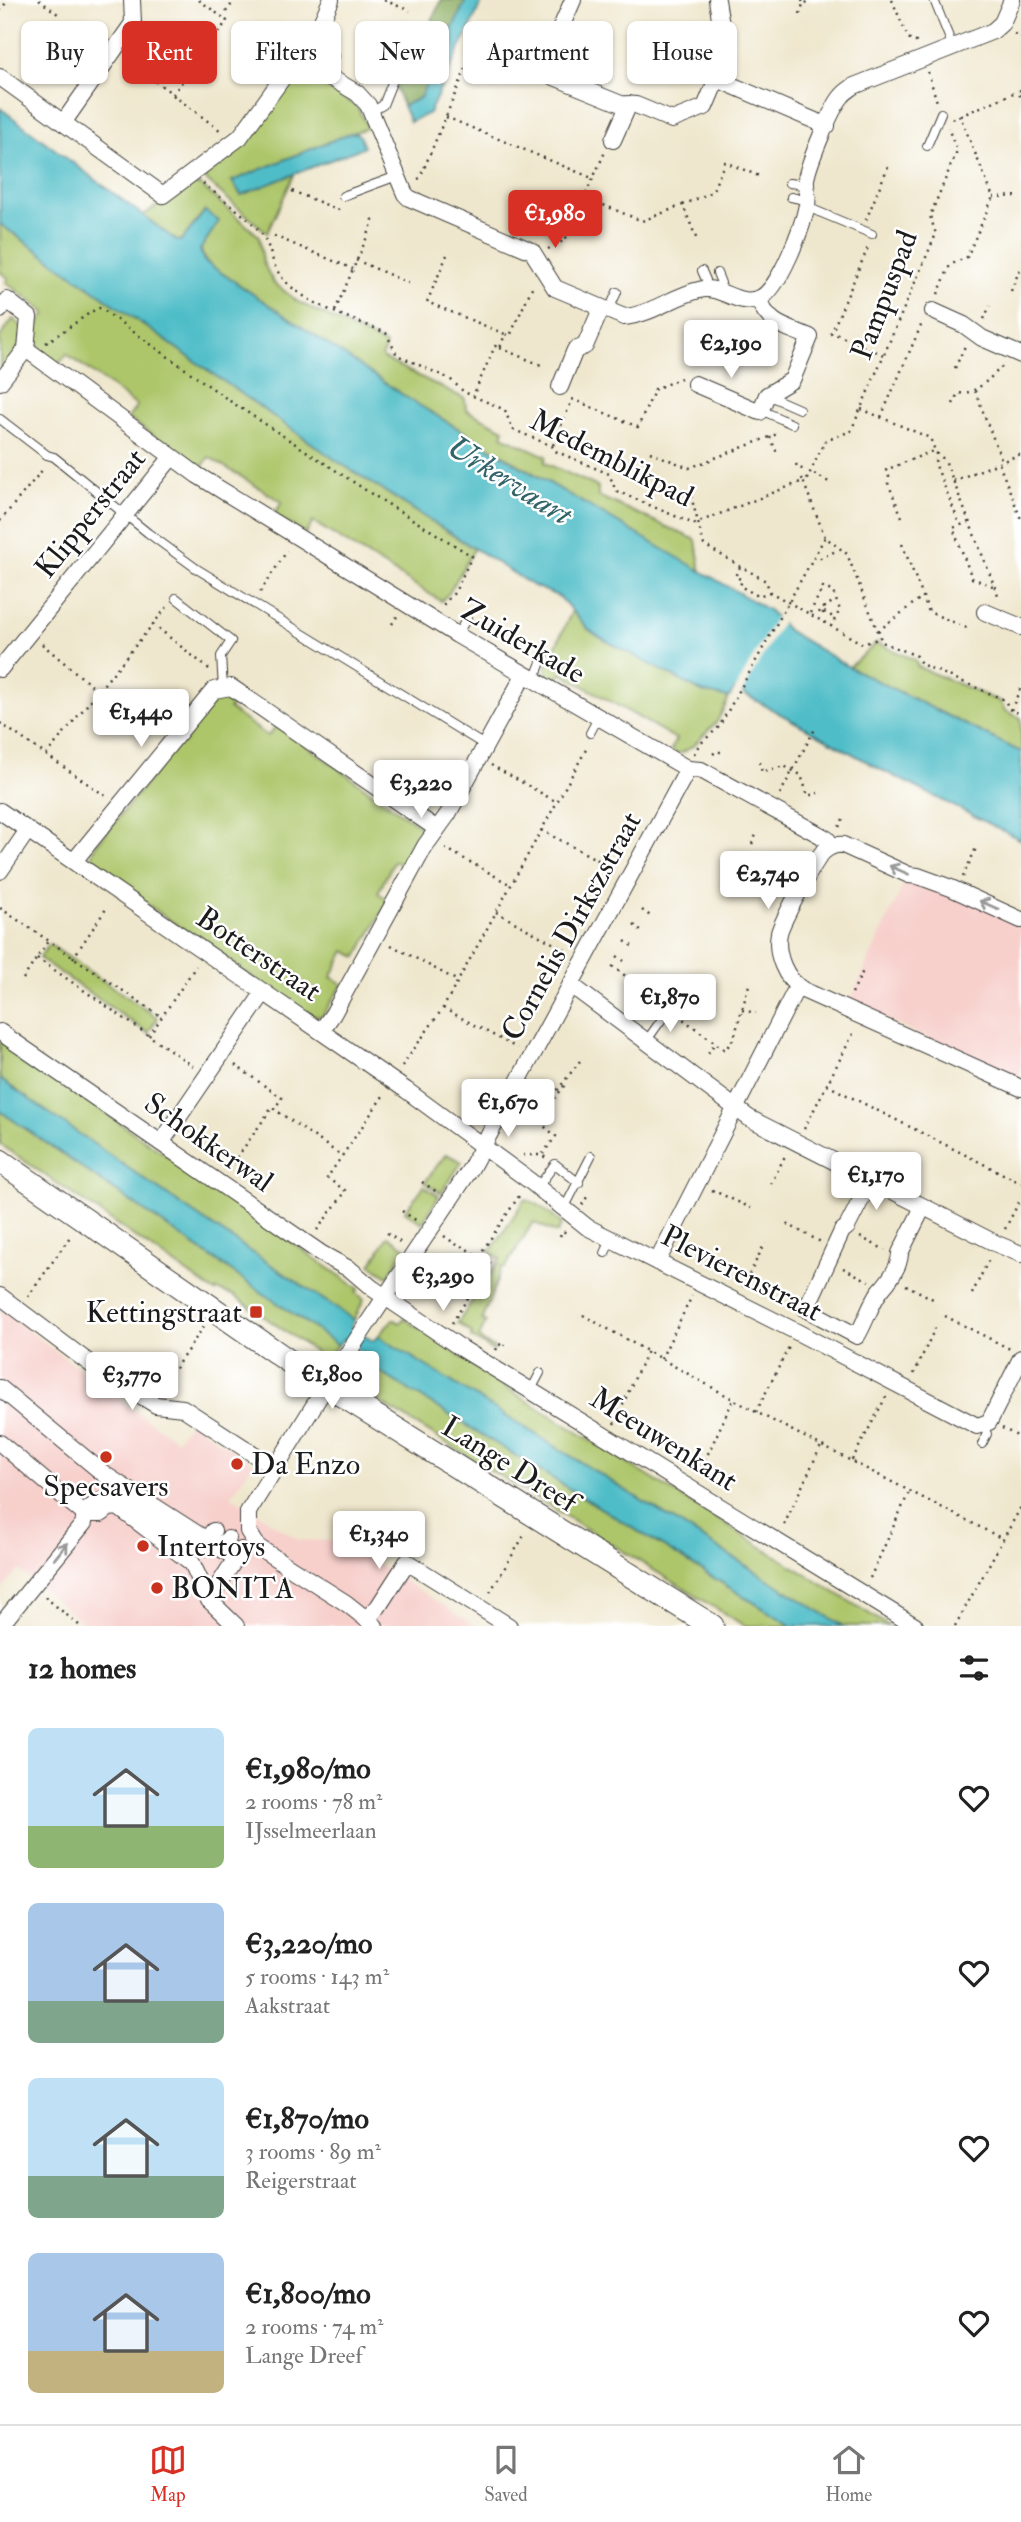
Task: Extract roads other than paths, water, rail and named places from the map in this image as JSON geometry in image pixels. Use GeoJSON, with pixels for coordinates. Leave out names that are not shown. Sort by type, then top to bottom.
{"type":"FeatureCollection","features":[{"type":"Feature","properties":{"kind":"main road","name":"Lange Dreef"},"geometry":{"type":"LineString","coordinates":[[0,1161],[326,1386],[712,1626]]}},
{"type":"Feature","properties":{"kind":"street"},"geometry":{"type":"LineString","coordinates":[[63,123],[133,23],[132,0]]}},
{"type":"Feature","properties":{"kind":"street"},"geometry":{"type":"LineString","coordinates":[[322,21],[331,0]]}},
{"type":"Feature","properties":{"kind":"street"},"geometry":{"type":"LineString","coordinates":[[573,0],[558,34],[578,85]]}},
{"type":"Feature","properties":{"kind":"street"},"geometry":{"type":"LineString","coordinates":[[717,0],[720,21]]}},
{"type":"Feature","properties":{"kind":"street"},"geometry":{"type":"LineString","coordinates":[[340,84],[362,97],[372,112],[397,176],[409,198],[532,251],[555,288],[620,316],[630,316],[712,290],[741,301],[758,299],[768,293],[776,284],[800,194],[838,101],[848,90],[996,28],[1004,19],[1013,0]]}},
{"type":"Feature","properties":{"kind":"street"},"geometry":{"type":"LineString","coordinates":[[0,77],[163,195],[240,137],[278,84]]}},
{"type":"Feature","properties":{"kind":"street"},"geometry":{"type":"LineString","coordinates":[[575,84],[621,104],[636,105],[672,120],[705,107],[715,84]]}},
{"type":"Feature","properties":{"kind":"street"},"geometry":{"type":"LineString","coordinates":[[727,84],[793,117],[827,126]]}},
{"type":"Feature","properties":{"kind":"street"},"geometry":{"type":"LineString","coordinates":[[613,140],[629,104]]}},
{"type":"Feature","properties":{"kind":"street"},"geometry":{"type":"LineString","coordinates":[[692,380],[760,412],[764,403],[792,380],[810,337],[770,319],[758,299]]}},
{"type":"Feature","properties":{"kind":"street"},"geometry":{"type":"LineString","coordinates":[[0,310],[7,300],[30,317],[32,349],[0,382]]}},
{"type":"Feature","properties":{"kind":"street"},"geometry":{"type":"LineString","coordinates":[[569,394],[575,349],[585,346],[605,310]]}},
{"type":"Feature","properties":{"kind":"street"},"geometry":{"type":"LineString","coordinates":[[930,310],[964,325],[1017,357]]}},
{"type":"Feature","properties":{"kind":"street","name":"Zuiderkade"},"geometry":{"type":"LineString","coordinates":[[32,349],[171,458],[457,635],[598,718],[688,769],[701,770],[827,839],[835,838],[843,845],[909,875],[951,888],[1021,920]]}},
{"type":"Feature","properties":{"kind":"street","name":"Klipperstraat"},"geometry":{"type":"LineString","coordinates":[[0,669],[171,458]]}},
{"type":"Feature","properties":{"kind":"street"},"geometry":{"type":"LineString","coordinates":[[980,610],[1021,627]]}},
{"type":"Feature","properties":{"kind":"street"},"geometry":{"type":"LineString","coordinates":[[321,1031],[333,1014],[425,846],[448,814],[486,746],[529,678]]}},
{"type":"Feature","properties":{"kind":"street"},"geometry":{"type":"LineString","coordinates":[[75,861],[214,690],[231,687],[437,829]]}},
{"type":"Feature","properties":{"kind":"street","name":"Cornelis Dirkszstraat"},"geometry":{"type":"LineString","coordinates":[[386,1297],[484,1147],[688,769]]}},
{"type":"Feature","properties":{"kind":"street","name":"Botterstraat"},"geometry":{"type":"LineString","coordinates":[[0,811],[75,861],[205,962],[264,992],[484,1147]]}},
{"type":"Feature","properties":{"kind":"street"},"geometry":{"type":"LineString","coordinates":[[0,871],[28,830]]}},
{"type":"Feature","properties":{"kind":"street"},"geometry":{"type":"LineString","coordinates":[[835,838],[819,858],[779,932],[782,963],[790,979],[797,986],[1021,1088]]}},
{"type":"Feature","properties":{"kind":"street"},"geometry":{"type":"LineString","coordinates":[[571,985],[749,1118],[1021,1254]]}},
{"type":"Feature","properties":{"kind":"street"},"geometry":{"type":"LineString","coordinates":[[657,1262],[712,1147],[736,1107],[797,986]]}},
{"type":"Feature","properties":{"kind":"street"},"geometry":{"type":"LineString","coordinates":[[161,1143],[264,992]]}},
{"type":"Feature","properties":{"kind":"street","name":"Schokkerwal"},"geometry":{"type":"LineString","coordinates":[[0,1032],[322,1254],[351,1270],[386,1297]]}},
{"type":"Feature","properties":{"kind":"street","name":"Plevierenstraat"},"geometry":{"type":"LineString","coordinates":[[484,1147],[513,1166],[531,1187],[565,1207],[608,1246],[657,1262],[977,1426],[990,1424]]}},
{"type":"Feature","properties":{"kind":"street"},"geometry":{"type":"LineString","coordinates":[[871,1180],[847,1227],[842,1231],[806,1309],[831,1322],[858,1336],[881,1291],[890,1280],[923,1207]]}},
{"type":"Feature","properties":{"kind":"street"},"geometry":{"type":"LineString","coordinates":[[0,1296],[96,1368],[156,1405],[183,1408],[275,1468]]}},
{"type":"Feature","properties":{"kind":"street"},"geometry":{"type":"LineString","coordinates":[[386,1297],[326,1386],[248,1512],[248,1531],[253,1542],[262,1551],[346,1603],[371,1623],[407,1562],[509,1626]]}},
{"type":"Feature","properties":{"kind":"street","name":"Meeuwenkant"},"geometry":{"type":"LineString","coordinates":[[386,1297],[427,1320],[531,1390],[915,1626]]}},
{"type":"Feature","properties":{"kind":"street"},"geometry":{"type":"LineString","coordinates":[[820,1344],[831,1322]]}},
{"type":"Feature","properties":{"kind":"street"},"geometry":{"type":"LineString","coordinates":[[990,1424],[1016,1356]]}},
{"type":"Feature","properties":{"kind":"street"},"geometry":{"type":"LineString","coordinates":[[0,1388],[104,1475],[238,1554],[209,1601]]}},
{"type":"Feature","properties":{"kind":"street"},"geometry":{"type":"LineString","coordinates":[[0,1443],[88,1509],[101,1514],[116,1502],[127,1502],[214,1540]]}},
{"type":"Feature","properties":{"kind":"street"},"geometry":{"type":"LineString","coordinates":[[104,1475],[116,1502],[192,1563],[209,1601],[236,1626]]}},
{"type":"Feature","properties":{"kind":"street"},"geometry":{"type":"LineString","coordinates":[[0,1626],[36,1590],[84,1523],[88,1509]]}},
{"type":"Feature","properties":{"kind":"street"},"geometry":{"type":"LineString","coordinates":[[192,1563],[214,1540]]}},
{"type":"Feature","properties":{"kind":"lane"},"geometry":{"type":"LineString","coordinates":[[934,0],[953,47]]}},
{"type":"Feature","properties":{"kind":"lane"},"geometry":{"type":"LineString","coordinates":[[372,112],[383,105],[391,84]]}},
{"type":"Feature","properties":{"kind":"lane"},"geometry":{"type":"LineString","coordinates":[[927,145],[941,113]]}},
{"type":"Feature","properties":{"kind":"lane"},"geometry":{"type":"LineString","coordinates":[[344,196],[397,176]]}},
{"type":"Feature","properties":{"kind":"lane"},"geometry":{"type":"LineString","coordinates":[[800,194],[872,234]]}},
{"type":"Feature","properties":{"kind":"lane"},"geometry":{"type":"LineString","coordinates":[[702,271],[712,290],[721,283],[717,273]]}},
{"type":"Feature","properties":{"kind":"lane"},"geometry":{"type":"LineString","coordinates":[[605,310],[617,292]]}},
{"type":"Feature","properties":{"kind":"lane"},"geometry":{"type":"LineString","coordinates":[[764,403],[799,409]]}},
{"type":"Feature","properties":{"kind":"lane"},"geometry":{"type":"LineString","coordinates":[[764,403],[792,424]]}},
{"type":"Feature","properties":{"kind":"lane"},"geometry":{"type":"LineString","coordinates":[[0,419],[47,455],[54,457],[197,569],[486,746]]}},
{"type":"Feature","properties":{"kind":"lane"},"geometry":{"type":"LineString","coordinates":[[176,598],[231,641],[221,656],[221,688]]}},
{"type":"Feature","properties":{"kind":"lane"},"geometry":{"type":"LineString","coordinates":[[457,635],[467,618]]}},
{"type":"Feature","properties":{"kind":"lane"},"geometry":{"type":"LineString","coordinates":[[529,678],[545,652]]}},
{"type":"Feature","properties":{"kind":"lane"},"geometry":{"type":"LineString","coordinates":[[590,733],[598,718]]}},
{"type":"Feature","properties":{"kind":"lane"},"geometry":{"type":"LineString","coordinates":[[647,1040],[662,1019]]}},
{"type":"Feature","properties":{"kind":"lane"},"geometry":{"type":"LineString","coordinates":[[565,1207],[591,1156]]}},
{"type":"Feature","properties":{"kind":"lane"},"geometry":{"type":"LineString","coordinates":[[531,1187],[555,1164],[579,1183]]}},
{"type":"Feature","properties":{"kind":"lane"},"geometry":{"type":"LineString","coordinates":[[531,1390],[540,1373]]}},
{"type":"Feature","properties":{"kind":"lane"},"geometry":{"type":"LineString","coordinates":[[146,1399],[160,1385]]}},
{"type":"Feature","properties":{"kind":"lane"},"geometry":{"type":"LineString","coordinates":[[982,1444],[990,1424]]}},
{"type":"Feature","properties":{"kind":"water"},"geometry":{"type":"Polygon","coordinates":[[[466,0],[483,0],[473,21],[463,21],[463,42],[449,71],[449,36],[466,0]]]}},
{"type":"Feature","properties":{"kind":"water"},"geometry":{"type":"Polygon","coordinates":[[[427,84],[443,84],[429,113],[410,122],[403,106],[420,98],[427,84]]]}},
{"type":"Feature","properties":{"kind":"water","name":"Urkervaart"},"geometry":{"type":"Polygon","coordinates":[[[0,108],[177,241],[182,240],[205,211],[219,221],[200,250],[204,261],[409,399],[770,611],[787,630],[849,667],[1021,752],[1021,840],[882,770],[735,689],[729,698],[702,692],[599,637],[588,629],[560,597],[532,585],[337,461],[0,224],[0,108]]]}},
{"type":"Feature","properties":{"kind":"water"},"geometry":{"type":"Polygon","coordinates":[[[356,133],[360,136],[364,147],[241,195],[232,181],[356,133]]]}},
{"type":"Feature","properties":{"kind":"water"},"geometry":{"type":"Polygon","coordinates":[[[0,1079],[193,1213],[354,1320],[351,1327],[373,1341],[378,1336],[843,1626],[792,1626],[362,1361],[365,1354],[343,1339],[338,1345],[0,1111],[0,1079]]]}},
{"type":"Feature","properties":{"kind":"place","name":"Kettingstraat"},"geometry":{"type":"Point","coordinates":[256,1312]}},
{"type":"Feature","properties":{"kind":"place","name":"Specsavers"},"geometry":{"type":"Point","coordinates":[106,1457]}},
{"type":"Feature","properties":{"kind":"place","name":"Da Enzo"},"geometry":{"type":"Point","coordinates":[237,1464]}},
{"type":"Feature","properties":{"kind":"place","name":"Intertoys"},"geometry":{"type":"Point","coordinates":[143,1546]}},
{"type":"Feature","properties":{"kind":"place","name":"BONITA"},"geometry":{"type":"Point","coordinates":[157,1588]}}]}
